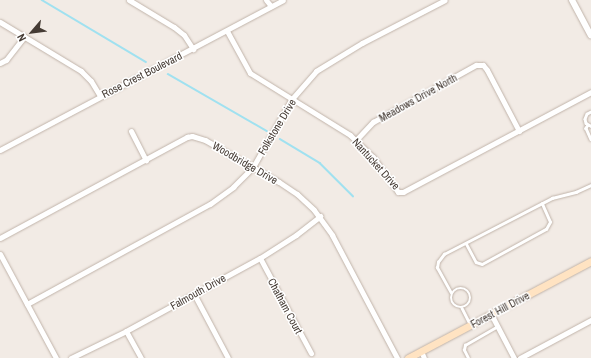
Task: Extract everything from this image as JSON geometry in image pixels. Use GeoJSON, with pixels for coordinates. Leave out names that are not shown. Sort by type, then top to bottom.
{"type":"FeatureCollection","features":[{"type":"Feature","properties":{"kind":"main road","name":"Forest Hill Drive"},"geometry":{"type":"LineString","coordinates":[[409,358],[423,355],[471,325],[591,261]]}},
{"type":"Feature","properties":{"kind":"street"},"geometry":{"type":"LineString","coordinates":[[129,0],[174,27],[184,35],[192,49]]}},
{"type":"Feature","properties":{"kind":"street"},"geometry":{"type":"LineString","coordinates":[[266,0],[271,6]]}},
{"type":"Feature","properties":{"kind":"street","name":"Rose Crest Boulevard"},"geometry":{"type":"LineString","coordinates":[[0,150],[284,0]]}},
{"type":"Feature","properties":{"kind":"street","name":"Folkstone Drive"},"geometry":{"type":"LineString","coordinates":[[27,304],[210,204],[233,187],[253,167],[292,100],[316,71],[330,61],[445,0]]}},
{"type":"Feature","properties":{"kind":"street"},"geometry":{"type":"LineString","coordinates":[[572,0],[591,36]]}},
{"type":"Feature","properties":{"kind":"street"},"geometry":{"type":"LineString","coordinates":[[0,22],[81,71],[91,81],[100,96]]}},
{"type":"Feature","properties":{"kind":"street","name":"Nantucket Drive"},"geometry":{"type":"LineString","coordinates":[[227,31],[250,73],[292,100],[333,123],[356,140],[373,157],[397,190],[403,192],[591,92]]}},
{"type":"Feature","properties":{"kind":"street"},"geometry":{"type":"LineString","coordinates":[[0,63],[6,60],[24,37]]}},
{"type":"Feature","properties":{"kind":"street","name":"Meadows Drive North"},"geometry":{"type":"LineString","coordinates":[[356,140],[373,122],[476,65],[484,67],[519,131]]}},
{"type":"Feature","properties":{"kind":"street"},"geometry":{"type":"LineString","coordinates":[[131,131],[146,160]]}},
{"type":"Feature","properties":{"kind":"street","name":"Woodbridge Drive"},"geometry":{"type":"LineString","coordinates":[[0,238],[187,137],[192,136],[216,145],[297,194],[320,216],[397,358]]}},
{"type":"Feature","properties":{"kind":"street","name":"Falmouth Drive"},"geometry":{"type":"LineString","coordinates":[[72,358],[126,331],[260,258],[296,235],[320,216]]}},
{"type":"Feature","properties":{"kind":"street"},"geometry":{"type":"LineString","coordinates":[[0,254],[56,358]]}},
{"type":"Feature","properties":{"kind":"street","name":"Chatham Court"},"geometry":{"type":"LineString","coordinates":[[260,258],[310,353]]}},
{"type":"Feature","properties":{"kind":"street"},"geometry":{"type":"LineString","coordinates":[[194,294],[228,358]]}},
{"type":"Feature","properties":{"kind":"street"},"geometry":{"type":"LineString","coordinates":[[491,314],[514,358]]}},
{"type":"Feature","properties":{"kind":"street"},"geometry":{"type":"LineString","coordinates":[[520,358],[591,320]]}},
{"type":"Feature","properties":{"kind":"street"},"geometry":{"type":"LineString","coordinates":[[126,331],[141,358]]}},
{"type":"Feature","properties":{"kind":"lane"},"geometry":{"type":"LineString","coordinates":[[591,112],[585,116],[585,121],[589,126],[586,128],[591,139]]}},
{"type":"Feature","properties":{"kind":"lane"},"geometry":{"type":"LineString","coordinates":[[471,325],[462,308],[452,304],[451,293],[437,268],[438,262],[444,254],[542,204],[591,185]]}},
{"type":"Feature","properties":{"kind":"lane"},"geometry":{"type":"LineString","coordinates":[[466,243],[476,262],[482,264],[546,229],[550,222],[542,204]]}},
{"type":"Feature","properties":{"kind":"lane"},"geometry":{"type":"LineString","coordinates":[[451,293],[459,287],[469,292],[470,301],[466,307],[462,308]]}},
{"type":"Feature","properties":{"kind":"lane"},"geometry":{"type":"LineString","coordinates":[[468,358],[464,350],[465,345],[497,325]]}},
{"type":"Feature","properties":{"kind":"waterway"},"geometry":{"type":"LineString","coordinates":[[42,0],[146,62]]}},
{"type":"Feature","properties":{"kind":"waterway"},"geometry":{"type":"LineString","coordinates":[[168,74],[267,131]]}},
{"type":"Feature","properties":{"kind":"waterway"},"geometry":{"type":"LineString","coordinates":[[280,139],[320,163],[353,196]]}}]}
